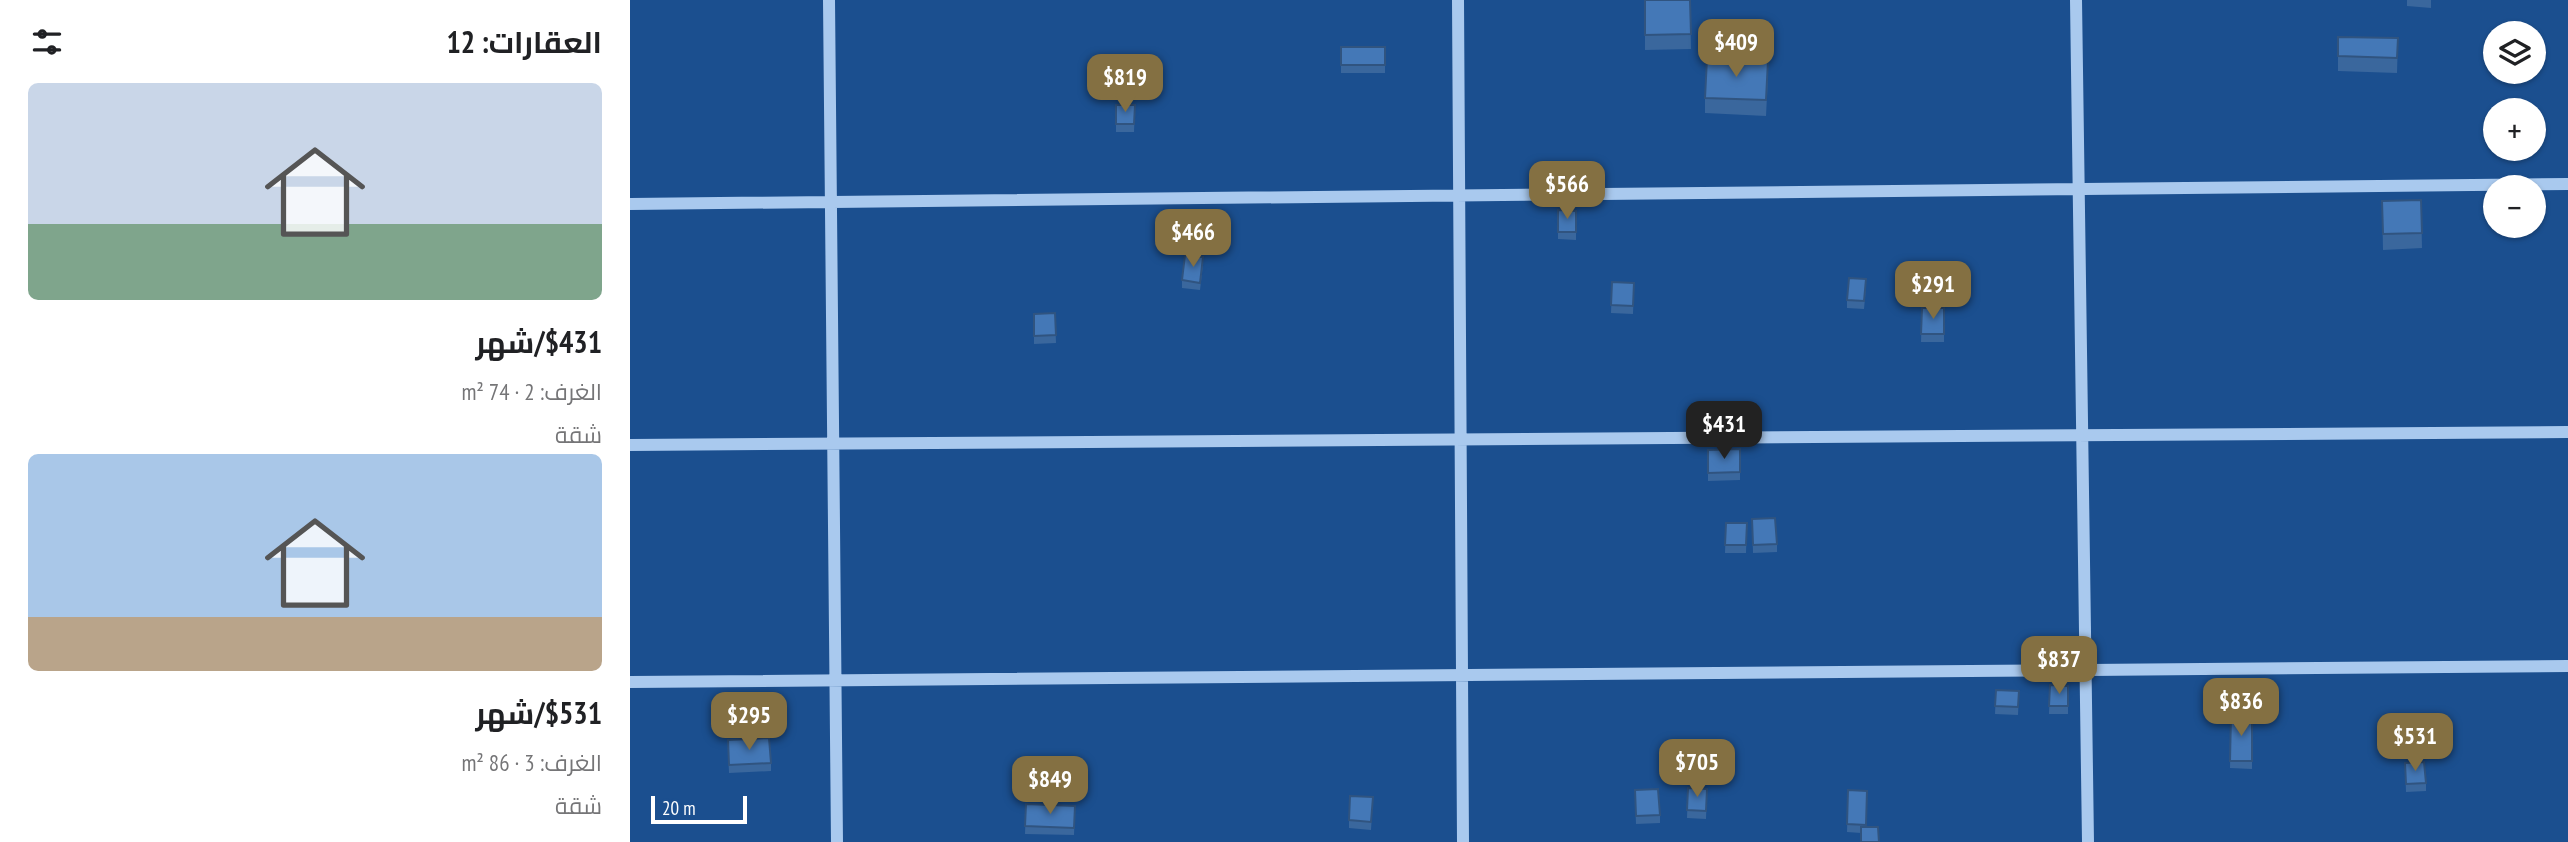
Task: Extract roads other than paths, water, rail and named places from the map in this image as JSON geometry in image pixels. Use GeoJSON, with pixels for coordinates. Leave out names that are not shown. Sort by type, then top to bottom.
{"type":"FeatureCollection","features":[{"type":"Feature","properties":{"kind":"street"},"geometry":{"type":"LineString","coordinates":[[829,0],[837,842]]}},
{"type":"Feature","properties":{"kind":"street"},"geometry":{"type":"LineString","coordinates":[[1458,0],[1463,842]]}},
{"type":"Feature","properties":{"kind":"street"},"geometry":{"type":"LineString","coordinates":[[2076,0],[2088,842]]}},
{"type":"Feature","properties":{"kind":"street"},"geometry":{"type":"LineString","coordinates":[[630,204],[2568,184]]}},
{"type":"Feature","properties":{"kind":"street"},"geometry":{"type":"LineString","coordinates":[[630,445],[2568,432]]}},
{"type":"Feature","properties":{"kind":"street"},"geometry":{"type":"LineString","coordinates":[[630,682],[2568,666]]}}]}
